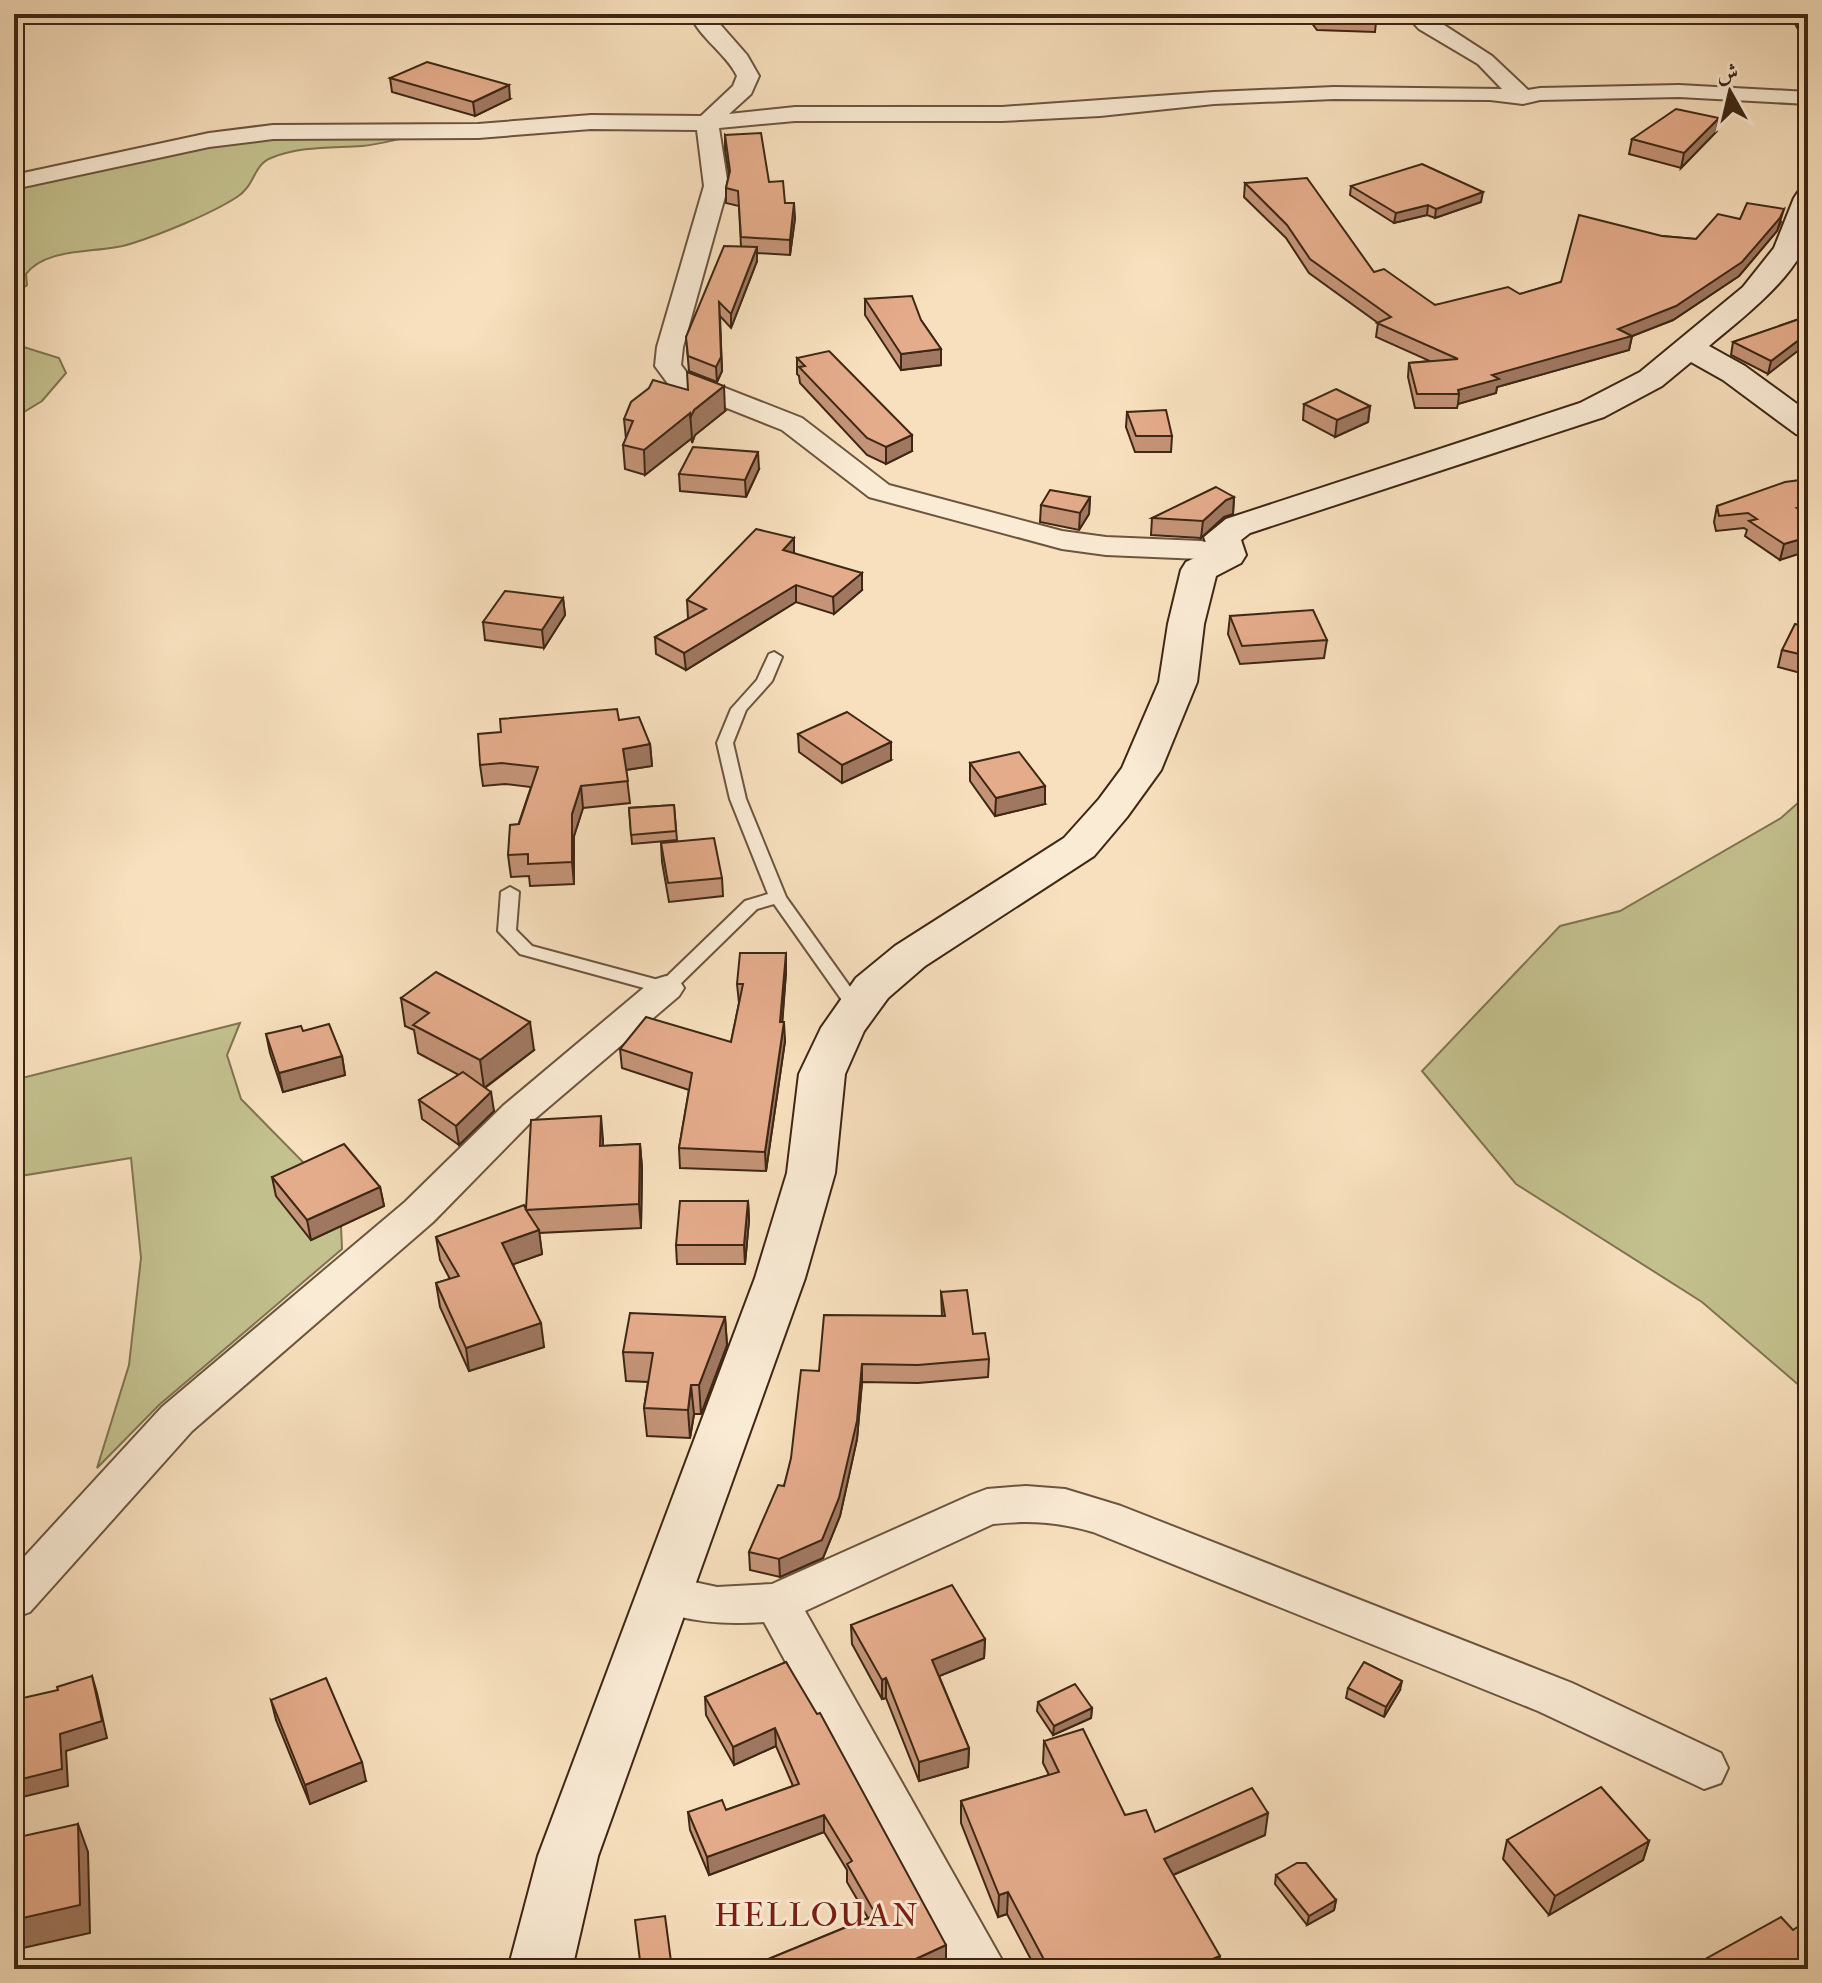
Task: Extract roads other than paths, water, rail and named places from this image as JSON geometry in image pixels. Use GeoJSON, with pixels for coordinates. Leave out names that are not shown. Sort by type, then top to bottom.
{"type":"FeatureCollection","features":[{"type":"Feature","properties":{"kind":"main road"},"geometry":{"type":"LineString","coordinates":[[1803,14],[1808,24]]}},
{"type":"Feature","properties":{"kind":"main road"},"geometry":{"type":"LineString","coordinates":[[540,1969],[568,1856],[780,1278],[811,1173],[822,1074],[843,1028],[872,988],[910,956],[1079,847],[1113,808],[1141,770],[1178,682],[1186,624],[1199,570],[1228,555],[1222,537],[1238,526],[1592,410],[1651,379],[1754,293],[1788,250],[1808,198]]}},
{"type":"Feature","properties":{"kind":"main road"},"geometry":{"type":"LineString","coordinates":[[1690,348],[1734,373],[1808,427]]}},
{"type":"Feature","properties":{"kind":"street"},"geometry":{"type":"LineString","coordinates":[[701,14],[702,20],[740,59],[748,76],[743,89],[707,123]]}},
{"type":"Feature","properties":{"kind":"street"},"geometry":{"type":"LineString","coordinates":[[1415,14],[1426,25],[1485,60],[1523,98]]}},
{"type":"Feature","properties":{"kind":"street"},"geometry":{"type":"LineString","coordinates":[[14,182],[242,134],[478,131],[591,122],[707,123],[795,114],[1002,114],[1214,98],[1334,93],[1490,94],[1523,98],[1540,94],[1618,91],[1808,98]]}},
{"type":"Feature","properties":{"kind":"street"},"geometry":{"type":"LineString","coordinates":[[707,123],[716,186],[670,347],[668,366],[678,379],[792,424],[879,491],[973,519],[1062,540],[1106,546],[1201,550],[1228,555]]}},
{"type":"Feature","properties":{"kind":"street"},"geometry":{"type":"LineString","coordinates":[[14,1599],[177,1419],[419,1212],[517,1114],[666,988]]}},
{"type":"Feature","properties":{"kind":"street"},"geometry":{"type":"LineString","coordinates":[[666,1595],[717,1606],[777,1603],[987,1507],[1026,1503],[1065,1506],[1105,1518],[1555,1697],[1704,1768]]}},
{"type":"Feature","properties":{"kind":"street"},"geometry":{"type":"LineString","coordinates":[[777,1603],[981,1969]]}},
{"type":"Feature","properties":{"kind":"lane"},"geometry":{"type":"LineString","coordinates":[[774,657],[764,681],[739,709],[725,743],[738,799],[778,897],[857,1009]]}},
{"type":"Feature","properties":{"kind":"lane"},"geometry":{"type":"LineString","coordinates":[[510,892],[507,931],[526,950],[666,988],[751,905],[778,897]]}},
{"type":"Feature","properties":{"kind":"district","name":"HELLOUAN"},"geometry":{"type":"Point","coordinates":[817,1914]}}]}
